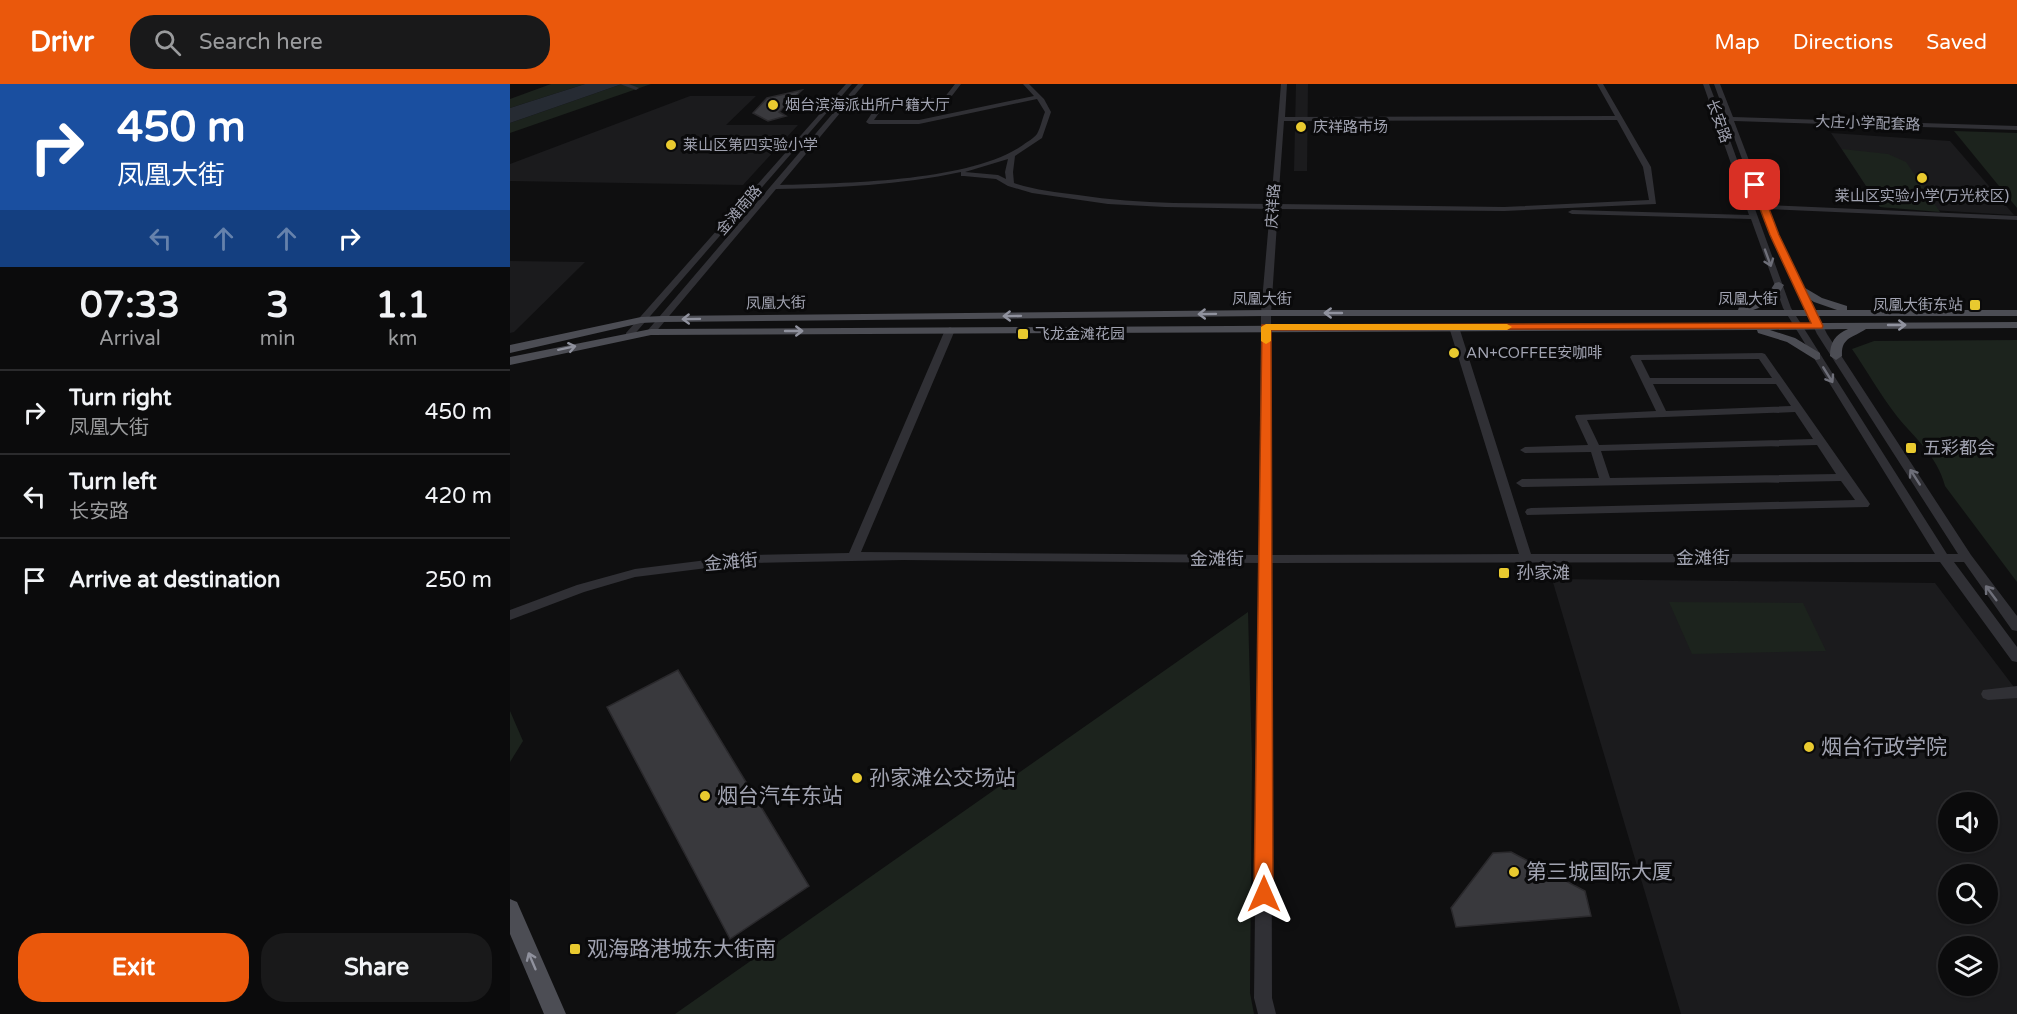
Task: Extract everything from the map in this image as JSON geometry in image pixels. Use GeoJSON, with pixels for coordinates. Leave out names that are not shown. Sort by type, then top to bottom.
{"type":"FeatureCollection","features":[{"type":"Feature","properties":{"kind":"main road"},"geometry":{"type":"LineString","coordinates":[[1716,314],[1761,303],[1774,294],[1779,285]]}},
{"type":"Feature","properties":{"kind":"main road"},"geometry":{"type":"LineString","coordinates":[[1800,288],[1828,304],[1879,313]]}},
{"type":"Feature","properties":{"kind":"main road","name":"凤凰大街"},"geometry":{"type":"LineString","coordinates":[[510,349],[641,320],[662,319],[1266,313],[2017,312]]}},
{"type":"Feature","properties":{"kind":"main road"},"geometry":{"type":"LineString","coordinates":[[1415,327],[1384,324],[1381,320],[1391,315],[1418,314]]}},
{"type":"Feature","properties":{"kind":"main road"},"geometry":{"type":"LineString","coordinates":[[1113,328],[1132,327],[1143,322],[1139,316],[1114,315]]}},
{"type":"Feature","properties":{"kind":"main road"},"geometry":{"type":"LineString","coordinates":[[722,332],[745,330],[756,323],[751,320],[729,318]]}},
{"type":"Feature","properties":{"kind":"main road","name":"凤凰大街"},"geometry":{"type":"LineString","coordinates":[[510,361],[651,332],[1266,327],[2017,325]]}},
{"type":"Feature","properties":{"kind":"main road"},"geometry":{"type":"LineString","coordinates":[[1730,326],[1771,333],[1791,340],[1816,356]]}},
{"type":"Feature","properties":{"kind":"main road"},"geometry":{"type":"LineString","coordinates":[[1836,356],[1837,341],[1849,333],[1870,326]]}},
{"type":"Feature","properties":{"kind":"main road"},"geometry":{"type":"LineString","coordinates":[[510,909],[555,1014]]}},
{"type":"Feature","properties":{"kind":"street"},"geometry":{"type":"LineString","coordinates":[[624,84],[636,88]]}},
{"type":"Feature","properties":{"kind":"street","name":"金滩南路"},"geometry":{"type":"LineString","coordinates":[[629,335],[849,84]]}},
{"type":"Feature","properties":{"kind":"street","name":"金滩南路"},"geometry":{"type":"LineString","coordinates":[[651,332],[861,84]]}},
{"type":"Feature","properties":{"kind":"street"},"geometry":{"type":"LineString","coordinates":[[958,84],[946,100],[885,101],[869,122],[919,122],[934,117],[1038,97]]}},
{"type":"Feature","properties":{"kind":"street"},"geometry":{"type":"LineString","coordinates":[[774,186],[860,185],[945,174],[1012,156],[1042,132],[1048,115],[1047,109],[1026,84]]}},
{"type":"Feature","properties":{"kind":"street","name":"庆祥路"},"geometry":{"type":"LineString","coordinates":[[1266,1014],[1263,998],[1266,313],[1284,84]]}},
{"type":"Feature","properties":{"kind":"street"},"geometry":{"type":"LineString","coordinates":[[945,174],[998,177],[1032,191],[1108,202],[1504,209],[1653,202],[1647,167],[1600,84]]}},
{"type":"Feature","properties":{"kind":"street","name":"长安路"},"geometry":{"type":"LineString","coordinates":[[1706,84],[1790,314],[1943,557],[2017,657]]}},
{"type":"Feature","properties":{"kind":"street","name":"长安路"},"geometry":{"type":"LineString","coordinates":[[1717,84],[1774,235],[1818,326],[1967,558],[2017,626]]}},
{"type":"Feature","properties":{"kind":"street"},"geometry":{"type":"LineString","coordinates":[[796,105],[829,106],[838,111],[877,111]]}},
{"type":"Feature","properties":{"kind":"street"},"geometry":{"type":"LineString","coordinates":[[1281,118],[1619,118]]}},
{"type":"Feature","properties":{"kind":"street","name":"大庄小学配套路"},"geometry":{"type":"LineString","coordinates":[[1718,119],[2017,128]]}},
{"type":"Feature","properties":{"kind":"street"},"geometry":{"type":"LineString","coordinates":[[1011,184],[1009,172],[1012,156]]}},
{"type":"Feature","properties":{"kind":"street"},"geometry":{"type":"LineString","coordinates":[[1561,205],[1566,212],[1754,217]]}},
{"type":"Feature","properties":{"kind":"street"},"geometry":{"type":"LineString","coordinates":[[1764,207],[2017,218]]}},
{"type":"Feature","properties":{"kind":"street"},"geometry":{"type":"LineString","coordinates":[[696,260],[712,260]]}},
{"type":"Feature","properties":{"kind":"street"},"geometry":{"type":"LineString","coordinates":[[1454,327],[1526,559]]}},
{"type":"Feature","properties":{"kind":"street"},"geometry":{"type":"LineString","coordinates":[[853,557],[951,330]]}},
{"type":"Feature","properties":{"kind":"street"},"geometry":{"type":"LineString","coordinates":[[1531,512],[1864,504],[1762,356],[1635,357],[1662,414]]}},
{"type":"Feature","properties":{"kind":"street"},"geometry":{"type":"LineString","coordinates":[[1646,381],[1778,381]]}},
{"type":"Feature","properties":{"kind":"street"},"geometry":{"type":"LineString","coordinates":[[1606,481],[1595,448],[1580,417],[1797,409]]}},
{"type":"Feature","properties":{"kind":"street"},"geometry":{"type":"LineString","coordinates":[[1525,450],[1820,442]]}},
{"type":"Feature","properties":{"kind":"street"},"geometry":{"type":"LineString","coordinates":[[1522,483],[1844,477]]}},
{"type":"Feature","properties":{"kind":"street","name":"金滩街"},"geometry":{"type":"LineString","coordinates":[[510,615],[581,588],[635,573],[747,559],[853,557],[1967,558]]}},
{"type":"Feature","properties":{"kind":"street"},"geometry":{"type":"LineString","coordinates":[[1988,694],[2017,692]]}},
{"type":"Feature","properties":{"kind":"shaded area"},"geometry":{"type":"Polygon","coordinates":[[[551,84],[585,84],[510,108],[510,99],[551,84]]]}},
{"type":"Feature","properties":{"kind":"shaded area"},"geometry":{"type":"Polygon","coordinates":[[[585,84],[622,84],[510,123],[510,108],[585,84]]]}},
{"type":"Feature","properties":{"kind":"shaded area"},"geometry":{"type":"Polygon","coordinates":[[[622,84],[651,84],[510,133],[510,123],[622,84]]]}},
{"type":"Feature","properties":{"kind":"shaded area","name":"庆祥路市场"},"geometry":{"type":"Polygon","coordinates":[[[1296,84],[1308,84],[1307,171],[1294,171],[1296,84]]]}},
{"type":"Feature","properties":{"kind":"shaded area","name":"莱山区第四实验小学"},"geometry":{"type":"Polygon","coordinates":[[[690,96],[756,96],[726,125],[798,125],[743,185],[510,181],[510,164],[690,96]]]}},
{"type":"Feature","properties":{"kind":"shaded area"},"geometry":{"type":"Polygon","coordinates":[[[1954,131],[2017,133],[2017,208],[1954,131]]]}},
{"type":"Feature","properties":{"kind":"shaded area","name":"莱山区实验小学(万光校区)"},"geometry":{"type":"Polygon","coordinates":[[[1831,133],[1950,141],[2014,215],[1880,207],[1831,133]]]}},
{"type":"Feature","properties":{"kind":"shaded area"},"geometry":{"type":"Polygon","coordinates":[[[1842,149],[1888,154],[1906,162],[1940,212],[1880,207],[1842,149]]]}},
{"type":"Feature","properties":{"kind":"shaded area"},"geometry":{"type":"Polygon","coordinates":[[[510,261],[585,262],[514,332],[510,333],[510,261]]]}},
{"type":"Feature","properties":{"kind":"shaded area"},"geometry":{"type":"Polygon","coordinates":[[[2017,340],[2017,582],[1945,486],[1931,456],[1890,407],[1852,349],[1874,341],[2017,340]]]}},
{"type":"Feature","properties":{"kind":"shaded area","name":"烟台行政学院"},"geometry":{"type":"Polygon","coordinates":[[[1552,579],[1935,583],[2017,691],[2017,1014],[1681,1014],[1552,579]]]}},
{"type":"Feature","properties":{"kind":"shaded area"},"geometry":{"type":"Polygon","coordinates":[[[1669,602],[1803,603],[1826,651],[1692,654],[1669,602]]]}},
{"type":"Feature","properties":{"kind":"shaded area"},"geometry":{"type":"Polygon","coordinates":[[[1248,612],[1252,761],[1250,993],[1254,1014],[675,1014],[1248,612]]]}},
{"type":"Feature","properties":{"kind":"shaded area"},"geometry":{"type":"Polygon","coordinates":[[[510,711],[523,741],[510,762],[510,711]]]}},
{"type":"Feature","properties":{"kind":"building","name":"烟台滨海派出所户籍大厅"},"geometry":{"type":"Polygon","coordinates":[[[802,90],[779,112],[786,116],[768,121],[753,113],[767,98],[802,90]]]}},
{"type":"Feature","properties":{"kind":"building","name":"烟台汽车东站"},"geometry":{"type":"Polygon","coordinates":[[[678,670],[809,886],[730,939],[607,707],[678,670]]]}},
{"type":"Feature","properties":{"kind":"building","name":"第三城国际大厦"},"geometry":{"type":"Polygon","coordinates":[[[1511,852],[1585,891],[1591,916],[1456,927],[1451,908],[1493,853],[1511,852]]]}},
{"type":"Feature","properties":{"kind":"slow traffic"},"geometry":{"type":"LineString","coordinates":[[1266,341],[1266,327],[1507,327]]}},
{"type":"Feature","properties":{"kind":"place","name":"烟台滨海派出所户籍大厅"},"geometry":{"type":"Point","coordinates":[773,105]}},
{"type":"Feature","properties":{"kind":"place","name":"庆祥路市场"},"geometry":{"type":"Point","coordinates":[1301,127]}},
{"type":"Feature","properties":{"kind":"place","name":"莱山区第四实验小学"},"geometry":{"type":"Point","coordinates":[671,145]}},
{"type":"Feature","properties":{"kind":"place","name":"莱山区实验小学(万光校区)"},"geometry":{"type":"Point","coordinates":[1922,178]}},
{"type":"Feature","properties":{"kind":"place","name":"凤凰大街东站"},"geometry":{"type":"Point","coordinates":[1975,305]}},
{"type":"Feature","properties":{"kind":"place","name":"飞龙金滩花园"},"geometry":{"type":"Point","coordinates":[1023,334]}},
{"type":"Feature","properties":{"kind":"place","name":"AN+COFFEE安咖啡"},"geometry":{"type":"Point","coordinates":[1454,353]}},
{"type":"Feature","properties":{"kind":"place","name":"五彩都会"},"geometry":{"type":"Point","coordinates":[1911,448]}},
{"type":"Feature","properties":{"kind":"place","name":"孙家滩"},"geometry":{"type":"Point","coordinates":[1504,573]}},
{"type":"Feature","properties":{"kind":"place","name":"烟台行政学院"},"geometry":{"type":"Point","coordinates":[1809,747]}},
{"type":"Feature","properties":{"kind":"place","name":"孙家滩公交场站"},"geometry":{"type":"Point","coordinates":[857,778]}},
{"type":"Feature","properties":{"kind":"place","name":"烟台汽车东站"},"geometry":{"type":"Point","coordinates":[705,796]}},
{"type":"Feature","properties":{"kind":"place","name":"第三城国际大厦"},"geometry":{"type":"Point","coordinates":[1514,872]}},
{"type":"Feature","properties":{"kind":"place","name":"观海路港城东大街南"},"geometry":{"type":"Point","coordinates":[575,949]}},
{"type":"Feature","properties":{"kind":"route"},"geometry":{"type":"LineString","coordinates":[[1264,894],[1266,327],[1818,326],[1774,235],[1755,185]]}}]}
